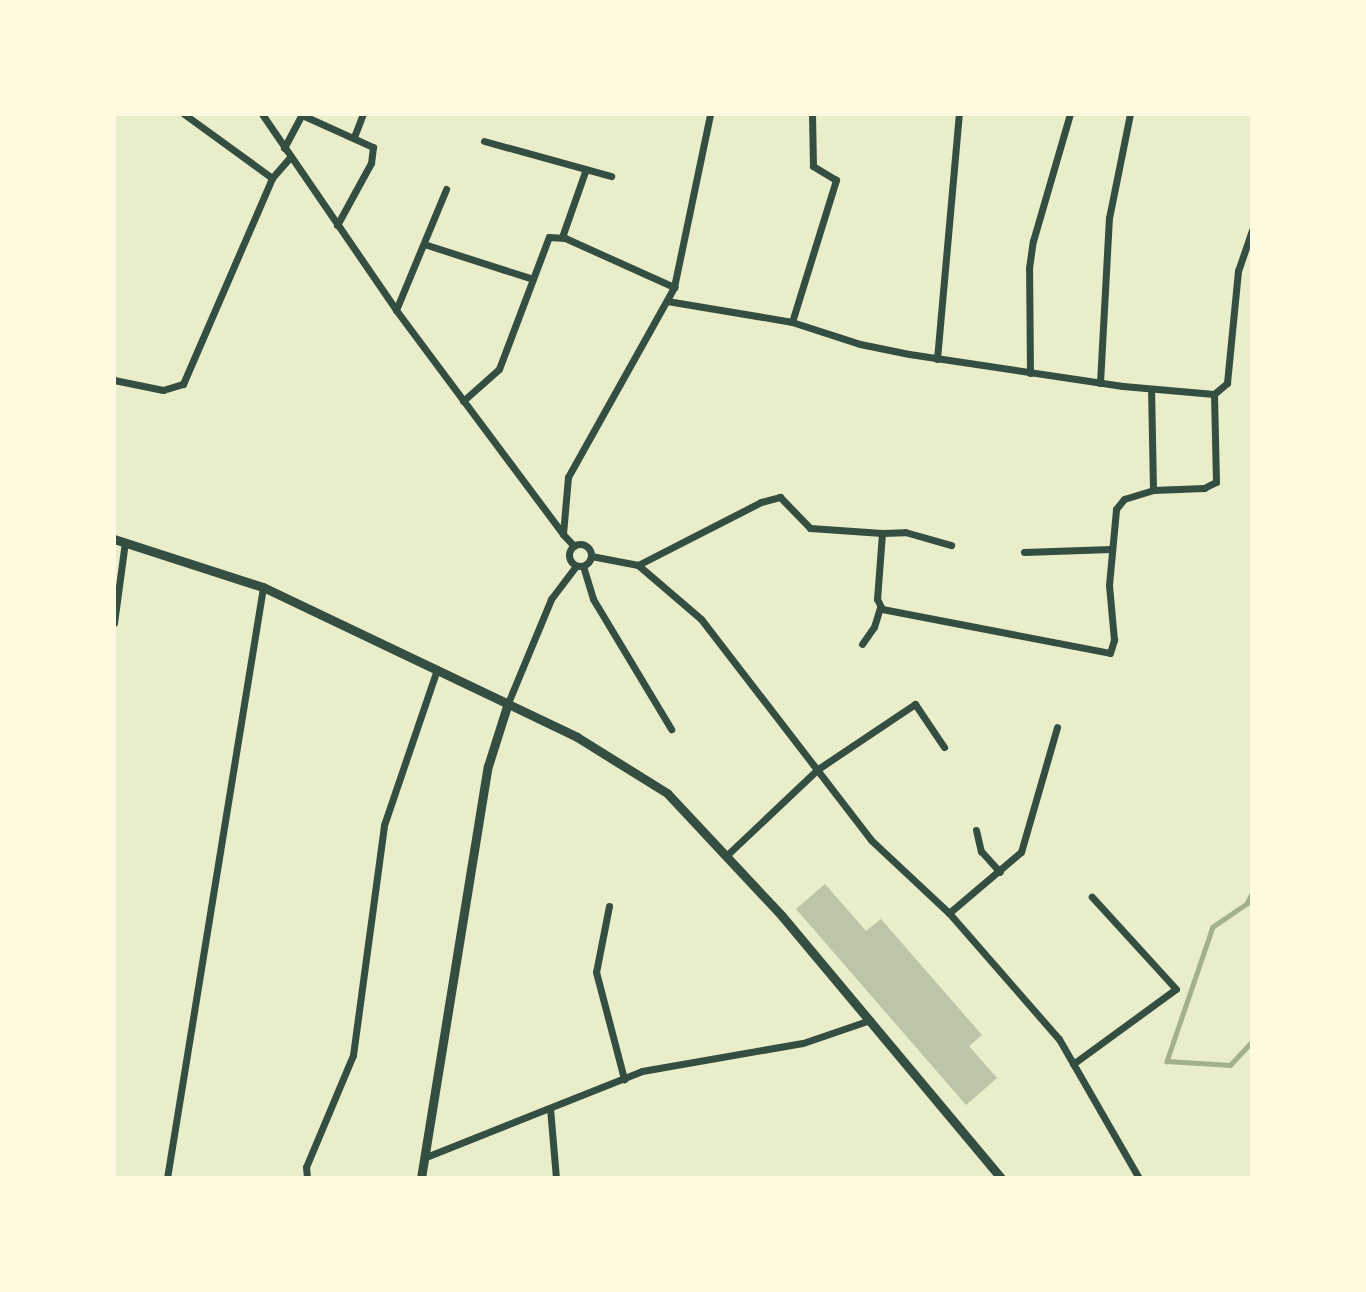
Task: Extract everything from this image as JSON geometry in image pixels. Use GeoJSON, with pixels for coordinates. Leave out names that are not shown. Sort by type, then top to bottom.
{"type":"FeatureCollection","features":[{"type":"Feature","properties":{"kind":"street"},"geometry":{"type":"LineString","coordinates":[[184,114],[272,178]]}},
{"type":"Feature","properties":{"kind":"street"},"geometry":{"type":"LineString","coordinates":[[262,114],[396,310],[463,401],[563,534],[574,546],[588,548],[591,556]]}},
{"type":"Feature","properties":{"kind":"street"},"geometry":{"type":"LineString","coordinates":[[354,137],[363,114]]}},
{"type":"Feature","properties":{"kind":"street"},"geometry":{"type":"LineString","coordinates":[[563,534],[568,477],[674,287],[710,114]]}},
{"type":"Feature","properties":{"kind":"street"},"geometry":{"type":"LineString","coordinates":[[792,322],[836,180],[813,166],[812,114]]}},
{"type":"Feature","properties":{"kind":"street"},"geometry":{"type":"LineString","coordinates":[[937,359],[959,114]]}},
{"type":"Feature","properties":{"kind":"street"},"geometry":{"type":"LineString","coordinates":[[1030,373],[1031,254],[1070,114]]}},
{"type":"Feature","properties":{"kind":"street"},"geometry":{"type":"LineString","coordinates":[[1100,383],[1108,218],[1130,114]]}},
{"type":"Feature","properties":{"kind":"street"},"geometry":{"type":"LineString","coordinates":[[284,148],[302,115],[373,147],[373,158],[337,225]]}},
{"type":"Feature","properties":{"kind":"street"},"geometry":{"type":"LineString","coordinates":[[484,141],[611,176]]}},
{"type":"Feature","properties":{"kind":"street"},"geometry":{"type":"LineString","coordinates":[[114,380],[163,390],[183,384],[272,178],[290,157]]}},
{"type":"Feature","properties":{"kind":"street"},"geometry":{"type":"LineString","coordinates":[[562,237],[586,169]]}},
{"type":"Feature","properties":{"kind":"street"},"geometry":{"type":"LineString","coordinates":[[396,310],[446,189]]}},
{"type":"Feature","properties":{"kind":"street"},"geometry":{"type":"LineString","coordinates":[[667,301],[792,322],[860,344],[937,359],[1100,383],[1214,394],[1227,383],[1238,271],[1252,230]]}},
{"type":"Feature","properties":{"kind":"street"},"geometry":{"type":"LineString","coordinates":[[463,401],[499,369],[530,278],[544,242],[550,237],[562,237],[674,287]]}},
{"type":"Feature","properties":{"kind":"street"},"geometry":{"type":"LineString","coordinates":[[424,244],[530,278]]}},
{"type":"Feature","properties":{"kind":"street"},"geometry":{"type":"LineString","coordinates":[[1152,389],[1153,490]]}},
{"type":"Feature","properties":{"kind":"street"},"geometry":{"type":"LineString","coordinates":[[880,607],[1110,653],[1114,640],[1111,549],[1119,502],[1153,490],[1204,488],[1216,482],[1214,394]]}},
{"type":"Feature","properties":{"kind":"street"},"geometry":{"type":"LineString","coordinates":[[638,565],[780,497],[798,520],[810,528],[905,533],[951,545]]}},
{"type":"Feature","properties":{"kind":"street"},"geometry":{"type":"LineString","coordinates":[[862,644],[874,627],[880,607],[882,533]]}},
{"type":"Feature","properties":{"kind":"street"},"geometry":{"type":"LineString","coordinates":[[114,539],[263,587],[508,703],[619,761],[667,793],[727,855],[870,1020],[1000,1178]]}},
{"type":"Feature","properties":{"kind":"street"},"geometry":{"type":"LineString","coordinates":[[114,623],[125,542]]}},
{"type":"Feature","properties":{"kind":"street"},"geometry":{"type":"LineString","coordinates":[[574,546],[569,558],[579,566],[593,599],[671,729]]}},
{"type":"Feature","properties":{"kind":"street"},"geometry":{"type":"LineString","coordinates":[[1024,552],[1111,549]]}},
{"type":"Feature","properties":{"kind":"street"},"geometry":{"type":"LineString","coordinates":[[591,556],[638,565],[701,619],[871,839],[949,913],[1059,1039],[1139,1178]]}},
{"type":"Feature","properties":{"kind":"street"},"geometry":{"type":"LineString","coordinates":[[421,1178],[488,766],[508,703],[551,599],[591,556]]}},
{"type":"Feature","properties":{"kind":"street"},"geometry":{"type":"LineString","coordinates":[[167,1178],[263,587]]}},
{"type":"Feature","properties":{"kind":"street"},"geometry":{"type":"LineString","coordinates":[[307,1178],[306,1167],[353,1055],[384,825],[437,669]]}},
{"type":"Feature","properties":{"kind":"street"},"geometry":{"type":"LineString","coordinates":[[727,855],[818,769],[915,704],[944,747]]}},
{"type":"Feature","properties":{"kind":"street"},"geometry":{"type":"LineString","coordinates":[[949,913],[1021,852],[1030,835],[1057,727]]}},
{"type":"Feature","properties":{"kind":"street"},"geometry":{"type":"LineString","coordinates":[[976,830],[981,851],[1000,872]]}},
{"type":"Feature","properties":{"kind":"street"},"geometry":{"type":"LineString","coordinates":[[1073,1064],[1176,989],[1092,897]]}},
{"type":"Feature","properties":{"kind":"street"},"geometry":{"type":"LineString","coordinates":[[609,906],[596,972],[624,1079]]}},
{"type":"Feature","properties":{"kind":"street"},"geometry":{"type":"LineString","coordinates":[[426,1157],[662,1066],[803,1042],[870,1020]]}},
{"type":"Feature","properties":{"kind":"street"},"geometry":{"type":"LineString","coordinates":[[550,1108],[556,1178]]}},
{"type":"Feature","properties":{"kind":"building"},"geometry":{"type":"Polygon","coordinates":[[[825,884],[866,931],[881,919],[982,1035],[969,1046],[997,1078],[966,1105],[796,909],[825,884]]]}},
{"type":"Feature","properties":{"kind":"waterway"},"geometry":{"type":"LineString","coordinates":[[1252,894],[1247,904],[1213,927],[1167,1061],[1230,1065],[1252,1041]]}}]}
